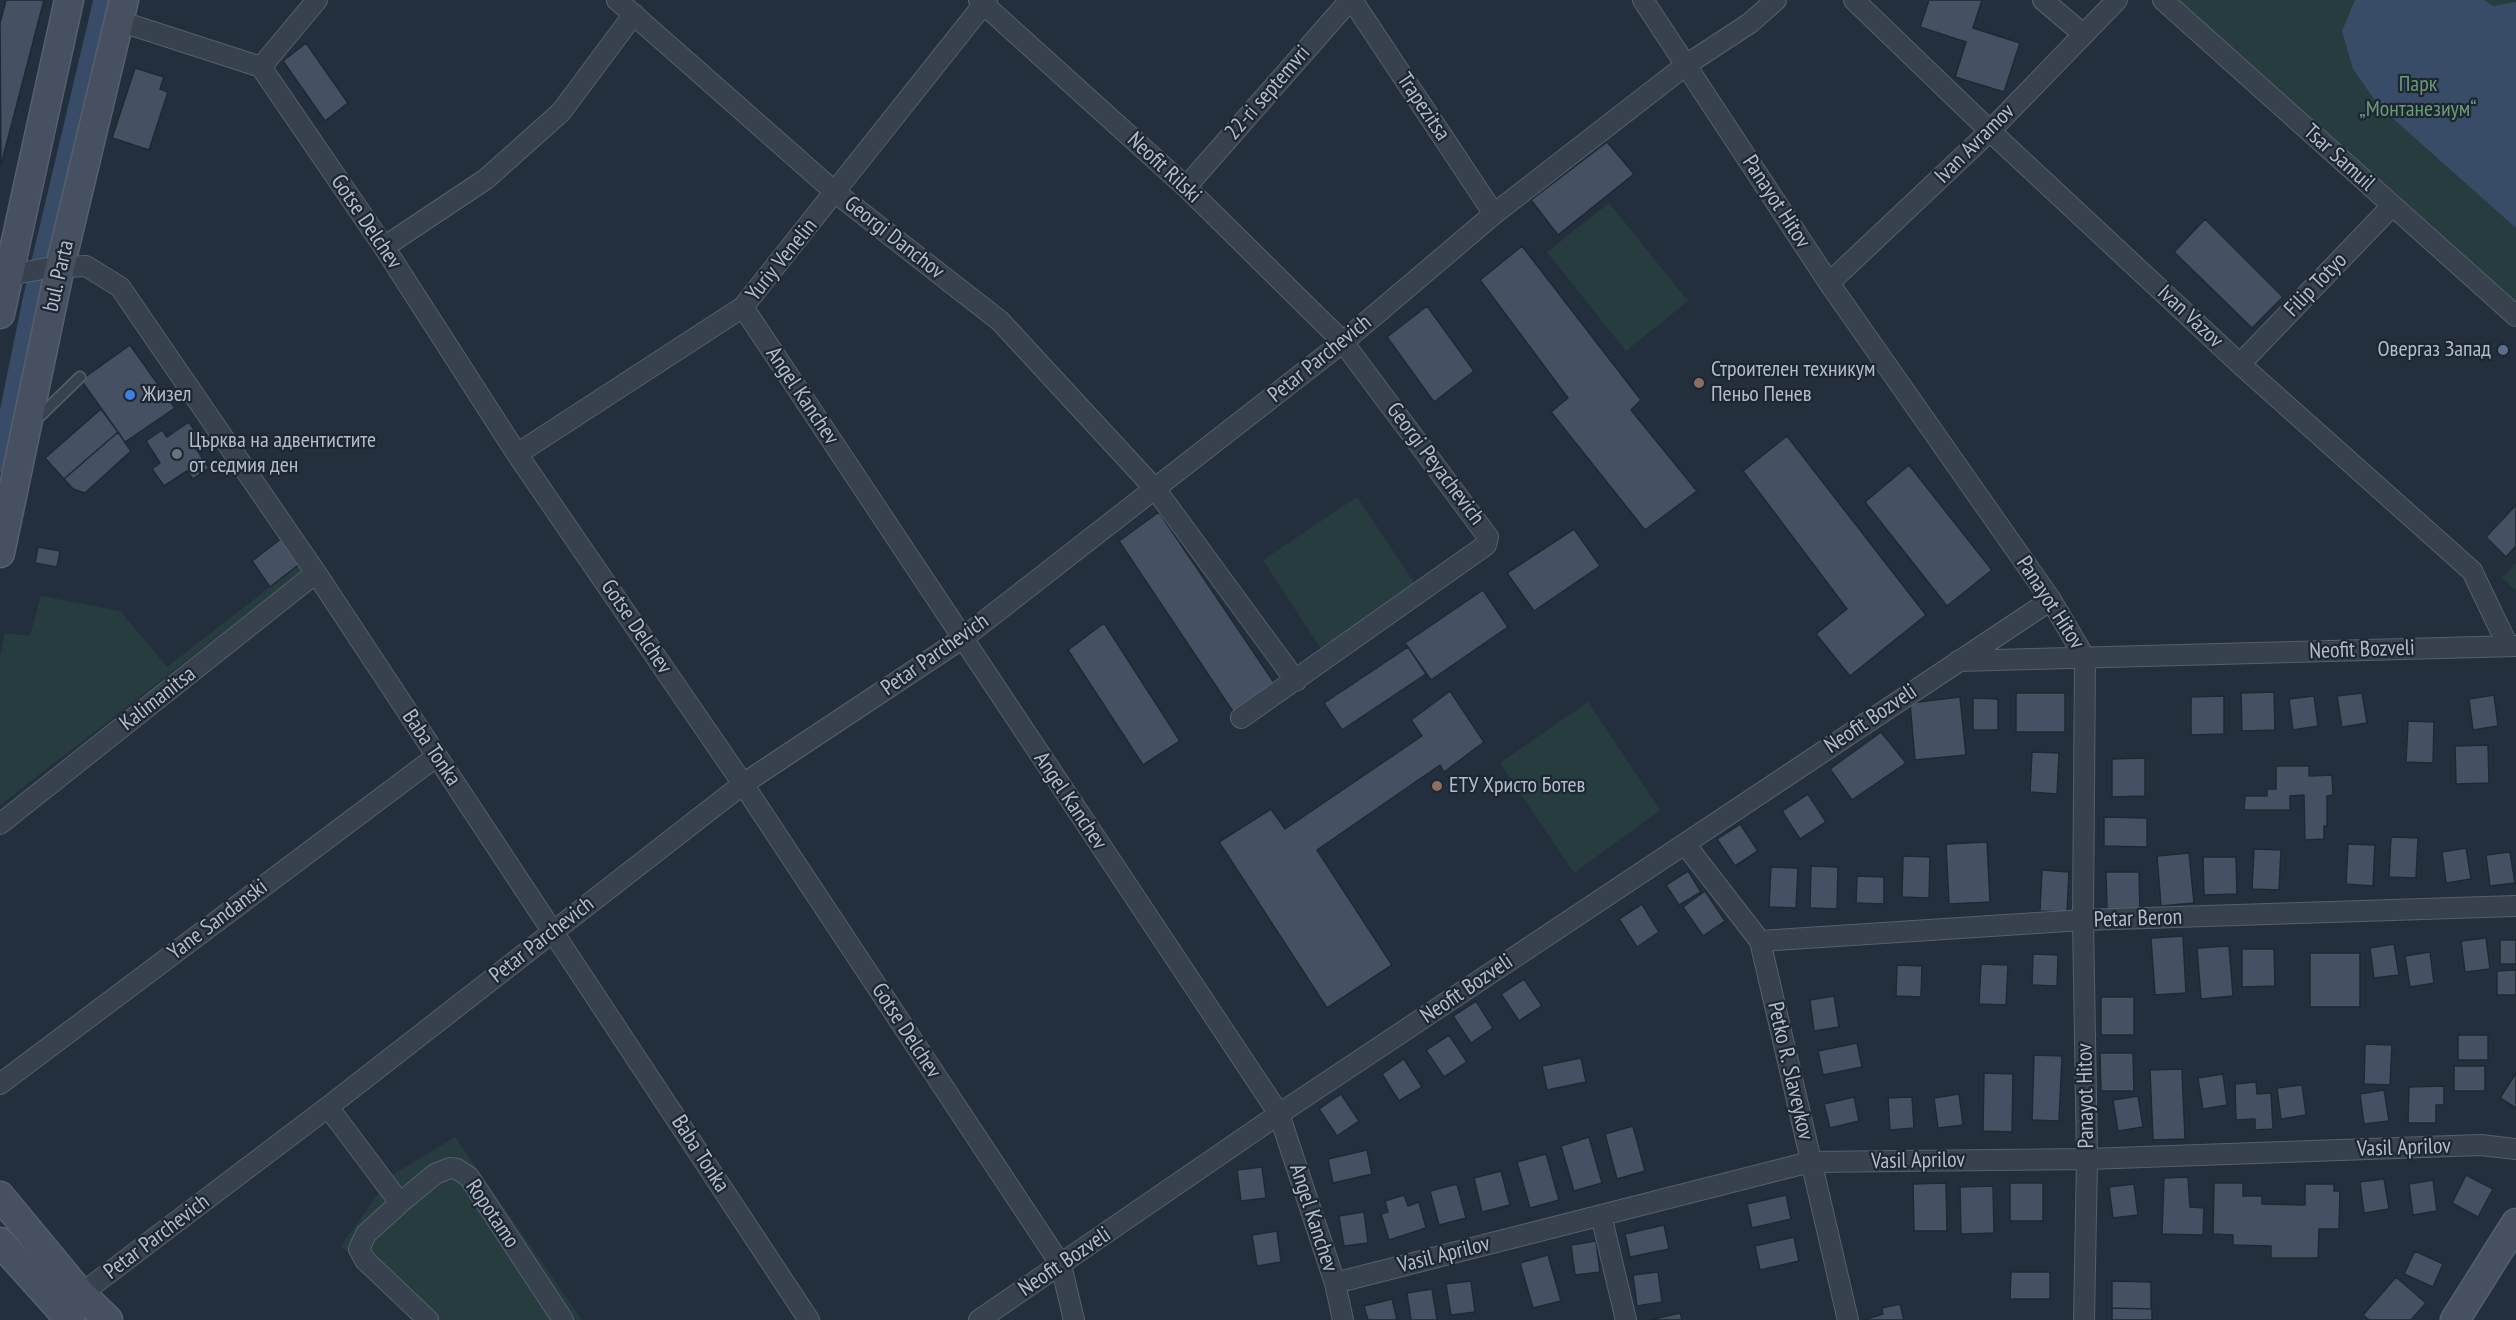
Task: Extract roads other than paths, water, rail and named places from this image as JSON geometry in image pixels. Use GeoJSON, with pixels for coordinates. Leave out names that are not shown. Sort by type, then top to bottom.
{"type":"FeatureCollection","features":[{"type":"Feature","properties":{"kind":"main road"},"geometry":{"type":"LineString","coordinates":[[0,314],[9,279],[9,231],[69,0]]}},
{"type":"Feature","properties":{"kind":"main road","name":"bul. Parta"},"geometry":{"type":"LineString","coordinates":[[0,552],[30,405],[54,268],[121,11]]}},
{"type":"Feature","properties":{"kind":"main road"},"geometry":{"type":"LineString","coordinates":[[0,1196],[81,1294],[108,1320]]}},
{"type":"Feature","properties":{"kind":"main road"},"geometry":{"type":"LineString","coordinates":[[2455,1320],[2516,1223]]}},
{"type":"Feature","properties":{"kind":"main road"},"geometry":{"type":"LineString","coordinates":[[0,1242],[70,1320]]}},
{"type":"Feature","properties":{"kind":"street"},"geometry":{"type":"LineString","coordinates":[[121,11],[261,67],[316,0]]}},
{"type":"Feature","properties":{"kind":"street","name":"Georgi Danchov"},"geometry":{"type":"LineString","coordinates":[[617,0],[836,193],[1000,321],[1156,490]]}},
{"type":"Feature","properties":{"kind":"street","name":"22-ri septemvri"},"geometry":{"type":"LineString","coordinates":[[1186,187],[1351,0]]}},
{"type":"Feature","properties":{"kind":"street","name":"Trapezitsa"},"geometry":{"type":"LineString","coordinates":[[1351,0],[1494,214]]}},
{"type":"Feature","properties":{"kind":"street","name":"Panayot Hitov"},"geometry":{"type":"LineString","coordinates":[[1642,0],[1829,283],[2051,600],[2085,658],[2083,920],[2087,1159],[2084,1320]]}},
{"type":"Feature","properties":{"kind":"street","name":"Petar Parchevich"},"geometry":{"type":"LineString","coordinates":[[81,1294],[328,1107],[743,784],[963,638],[1156,490],[1343,342],[1494,214],[1686,66],[1750,23],[1776,0]]}},
{"type":"Feature","properties":{"kind":"street","name":"Ivan Vazov"},"geometry":{"type":"LineString","coordinates":[[1854,0],[1990,131],[2240,364],[2472,571],[2512,646]]}},
{"type":"Feature","properties":{"kind":"street"},"geometry":{"type":"LineString","coordinates":[[2043,0],[2083,34]]}},
{"type":"Feature","properties":{"kind":"street","name":"Ivan Avramov"},"geometry":{"type":"LineString","coordinates":[[1829,283],[1990,131],[2117,0]]}},
{"type":"Feature","properties":{"kind":"street","name":"Tsar Samuil"},"geometry":{"type":"LineString","coordinates":[[2163,0],[2516,316]]}},
{"type":"Feature","properties":{"kind":"street","name":"Neofit Rilski"},"geometry":{"type":"LineString","coordinates":[[984,1],[1186,187],[1343,342]]}},
{"type":"Feature","properties":{"kind":"street","name":"Yuriy Venelin"},"geometry":{"type":"LineString","coordinates":[[517,454],[743,307],[836,193],[984,1]]}},
{"type":"Feature","properties":{"kind":"street"},"geometry":{"type":"LineString","coordinates":[[384,247],[486,179],[561,112],[634,14]]}},
{"type":"Feature","properties":{"kind":"street","name":"Gotse Delchev"},"geometry":{"type":"LineString","coordinates":[[261,67],[384,247],[517,454],[743,784],[1061,1265],[1074,1320]]}},
{"type":"Feature","properties":{"kind":"street","name":"Filip Totyo"},"geometry":{"type":"LineString","coordinates":[[2240,364],[2392,206]]}},
{"type":"Feature","properties":{"kind":"street","name":"Baba Tonka"},"geometry":{"type":"LineString","coordinates":[[9,279],[54,268],[86,266],[120,287],[316,573],[809,1320]]}},
{"type":"Feature","properties":{"kind":"street","name":"Angel Kanchev"},"geometry":{"type":"LineString","coordinates":[[743,307],[1279,1114],[1335,1283],[1343,1320]]}},
{"type":"Feature","properties":{"kind":"street","name":"Georgi Peyachevich"},"geometry":{"type":"LineString","coordinates":[[1241,718],[1479,550],[1486,544],[1488,537],[1343,342]]}},
{"type":"Feature","properties":{"kind":"street"},"geometry":{"type":"LineString","coordinates":[[1156,490],[1296,681]]}},
{"type":"Feature","properties":{"kind":"street","name":"Kalimanitsa"},"geometry":{"type":"LineString","coordinates":[[0,824],[316,573]]}},
{"type":"Feature","properties":{"kind":"street","name":"Neofit Bozveli"},"geometry":{"type":"LineString","coordinates":[[979,1320],[1279,1114],[2051,600]]}},
{"type":"Feature","properties":{"kind":"street","name":"Neofit Bozveli"},"geometry":{"type":"LineString","coordinates":[[1957,661],[2512,646]]}},
{"type":"Feature","properties":{"kind":"street","name":"Yane Sandanski"},"geometry":{"type":"LineString","coordinates":[[0,1084],[437,756]]}},
{"type":"Feature","properties":{"kind":"street","name":"Petko R. Slaveykov"},"geometry":{"type":"LineString","coordinates":[[1685,844],[1760,941],[1848,1320]]}},
{"type":"Feature","properties":{"kind":"street","name":"Petar Beron"},"geometry":{"type":"LineString","coordinates":[[1760,941],[2083,920],[2516,906]]}},
{"type":"Feature","properties":{"kind":"street"},"geometry":{"type":"LineString","coordinates":[[328,1107],[400,1203]]}},
{"type":"Feature","properties":{"kind":"street","name":"Vasil Aprilov"},"geometry":{"type":"LineString","coordinates":[[1335,1283],[1810,1162],[2087,1159],[2481,1145],[2516,1149]]}},
{"type":"Feature","properties":{"kind":"street","name":"Ropotamo"},"geometry":{"type":"LineString","coordinates":[[428,1320],[365,1260],[359,1249],[366,1234],[400,1203],[443,1169],[450,1168],[463,1172],[469,1177],[563,1320]]}},
{"type":"Feature","properties":{"kind":"street"},"geometry":{"type":"LineString","coordinates":[[1601,1215],[1626,1320]]}},
{"type":"Feature","properties":{"kind":"lane"},"geometry":{"type":"LineString","coordinates":[[30,405],[41,415],[80,377]]}},
{"type":"Feature","properties":{"kind":"water"},"geometry":{"type":"Polygon","coordinates":[[[2355,0],[2484,0],[2493,6],[2516,2],[2516,228],[2379,106],[2353,69],[2342,31],[2355,0]]]}},
{"type":"Feature","properties":{"kind":"waterway"},"geometry":{"type":"LineString","coordinates":[[0,462],[34,296],[104,0]]}},
{"type":"Feature","properties":{"kind":"place","name":"Овергаз Запад"},"geometry":{"type":"Point","coordinates":[2503,350]}},
{"type":"Feature","properties":{"kind":"place","name":"Строителен техникум Пеньо Пенев"},"geometry":{"type":"Point","coordinates":[1699,383]}},
{"type":"Feature","properties":{"kind":"place","name":"Жизел"},"geometry":{"type":"Point","coordinates":[130,395]}},
{"type":"Feature","properties":{"kind":"place","name":"Църква на адвентистите от седмия ден"},"geometry":{"type":"Point","coordinates":[177,454]}},
{"type":"Feature","properties":{"kind":"place","name":"ЕТУ Христо Ботев"},"geometry":{"type":"Point","coordinates":[1437,786]}},
{"type":"Feature","properties":{"kind":"park label","name":"Парк „Монтанезиум“"},"geometry":{"type":"Point","coordinates":[2418,98]}}]}
